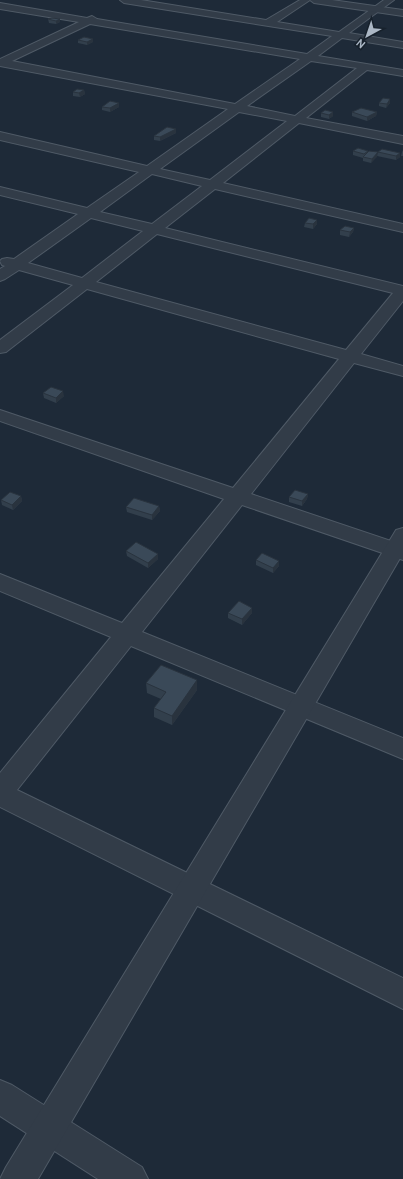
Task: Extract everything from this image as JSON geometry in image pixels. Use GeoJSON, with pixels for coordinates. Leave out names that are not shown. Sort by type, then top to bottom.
{"type":"FeatureCollection","features":[{"type":"Feature","properties":{"kind":"street"},"geometry":{"type":"LineString","coordinates":[[117,8],[129,0],[403,45]]}},
{"type":"Feature","properties":{"kind":"street"},"geometry":{"type":"LineString","coordinates":[[268,23],[306,0]]}},
{"type":"Feature","properties":{"kind":"street"},"geometry":{"type":"LineString","coordinates":[[314,0],[403,13]]}},
{"type":"Feature","properties":{"kind":"street"},"geometry":{"type":"LineString","coordinates":[[0,276],[390,0]]}},
{"type":"Feature","properties":{"kind":"street"},"geometry":{"type":"LineString","coordinates":[[0,6],[403,73]]}},
{"type":"Feature","properties":{"kind":"street"},"geometry":{"type":"LineString","coordinates":[[1,62],[104,14]]}},
{"type":"Feature","properties":{"kind":"street"},"geometry":{"type":"LineString","coordinates":[[1,62],[403,140]]}},
{"type":"Feature","properties":{"kind":"street"},"geometry":{"type":"LineString","coordinates":[[0,348],[365,67]]}},
{"type":"Feature","properties":{"kind":"street"},"geometry":{"type":"LineString","coordinates":[[0,136],[403,228]]}},
{"type":"Feature","properties":{"kind":"street"},"geometry":{"type":"LineString","coordinates":[[0,191],[403,291],[0,793],[403,994]]}},
{"type":"Feature","properties":{"kind":"street"},"geometry":{"type":"LineString","coordinates":[[0,260],[403,371]]}},
{"type":"Feature","properties":{"kind":"street"},"geometry":{"type":"LineString","coordinates":[[0,415],[238,497],[400,546],[300,707],[18,1179]]}},
{"type":"Feature","properties":{"kind":"street"},"geometry":{"type":"LineString","coordinates":[[0,582],[403,749]]}},
{"type":"Feature","properties":{"kind":"street"},"geometry":{"type":"LineString","coordinates":[[0,1097],[130,1179]]}},
{"type":"Feature","properties":{"kind":"building"},"geometry":{"type":"Polygon","coordinates":[[[48,19],[60,19],[56,21],[48,19]]]}},
{"type":"Feature","properties":{"kind":"building"},"geometry":{"type":"Polygon","coordinates":[[[84,37],[93,39],[87,42],[78,40],[84,37]]]}},
{"type":"Feature","properties":{"kind":"building"},"geometry":{"type":"Polygon","coordinates":[[[77,89],[84,90],[79,93],[73,92],[77,89]]]}},
{"type":"Feature","properties":{"kind":"building"},"geometry":{"type":"Polygon","coordinates":[[[383,98],[390,99],[387,104],[379,103],[383,98]]]}},
{"type":"Feature","properties":{"kind":"building"},"geometry":{"type":"Polygon","coordinates":[[[110,101],[119,103],[110,108],[102,107],[110,101]]]}},
{"type":"Feature","properties":{"kind":"building"},"geometry":{"type":"Polygon","coordinates":[[[361,108],[377,112],[367,117],[352,112],[361,108]]]}},
{"type":"Feature","properties":{"kind":"building"},"geometry":{"type":"Polygon","coordinates":[[[325,110],[333,112],[329,115],[321,113],[325,110]]]}},
{"type":"Feature","properties":{"kind":"building"},"geometry":{"type":"Polygon","coordinates":[[[167,127],[176,129],[160,137],[154,136],[167,127]]]}},
{"type":"Feature","properties":{"kind":"building"},"geometry":{"type":"Polygon","coordinates":[[[358,148],[368,151],[364,154],[353,151],[358,148]]]}},
{"type":"Feature","properties":{"kind":"building"},"geometry":{"type":"Polygon","coordinates":[[[382,149],[400,153],[396,156],[378,152],[382,149]]]}},
{"type":"Feature","properties":{"kind":"building"},"geometry":{"type":"Polygon","coordinates":[[[369,151],[378,152],[372,159],[363,157],[369,151]]]}},
{"type":"Feature","properties":{"kind":"building"},"geometry":{"type":"Polygon","coordinates":[[[309,218],[317,220],[313,224],[305,223],[309,218]]]}},
{"type":"Feature","properties":{"kind":"building"},"geometry":{"type":"Polygon","coordinates":[[[345,226],[354,228],[350,232],[340,230],[345,226]]]}},
{"type":"Feature","properties":{"kind":"building"},"geometry":{"type":"Polygon","coordinates":[[[51,387],[63,391],[56,398],[43,393],[51,387]]]}},
{"type":"Feature","properties":{"kind":"building"},"geometry":{"type":"Polygon","coordinates":[[[295,490],[308,494],[302,501],[289,497],[295,490]]]}},
{"type":"Feature","properties":{"kind":"building"},"geometry":{"type":"Polygon","coordinates":[[[10,492],[21,496],[12,505],[1,500],[10,492]]]}},
{"type":"Feature","properties":{"kind":"building"},"geometry":{"type":"Polygon","coordinates":[[[134,498],[159,506],[152,515],[126,507],[134,498]]]}},
{"type":"Feature","properties":{"kind":"building"},"geometry":{"type":"Polygon","coordinates":[[[136,542],[158,554],[148,563],[126,551],[136,542]]]}},
{"type":"Feature","properties":{"kind":"building"},"geometry":{"type":"Polygon","coordinates":[[[262,553],[279,561],[273,568],[256,560],[262,553]]]}},
{"type":"Feature","properties":{"kind":"building"},"geometry":{"type":"Polygon","coordinates":[[[239,601],[252,608],[242,619],[228,613],[239,601]]]}},
{"type":"Feature","properties":{"kind":"building"},"geometry":{"type":"Polygon","coordinates":[[[161,665],[197,680],[172,716],[154,708],[166,692],[146,683],[161,665]]]}}]}
